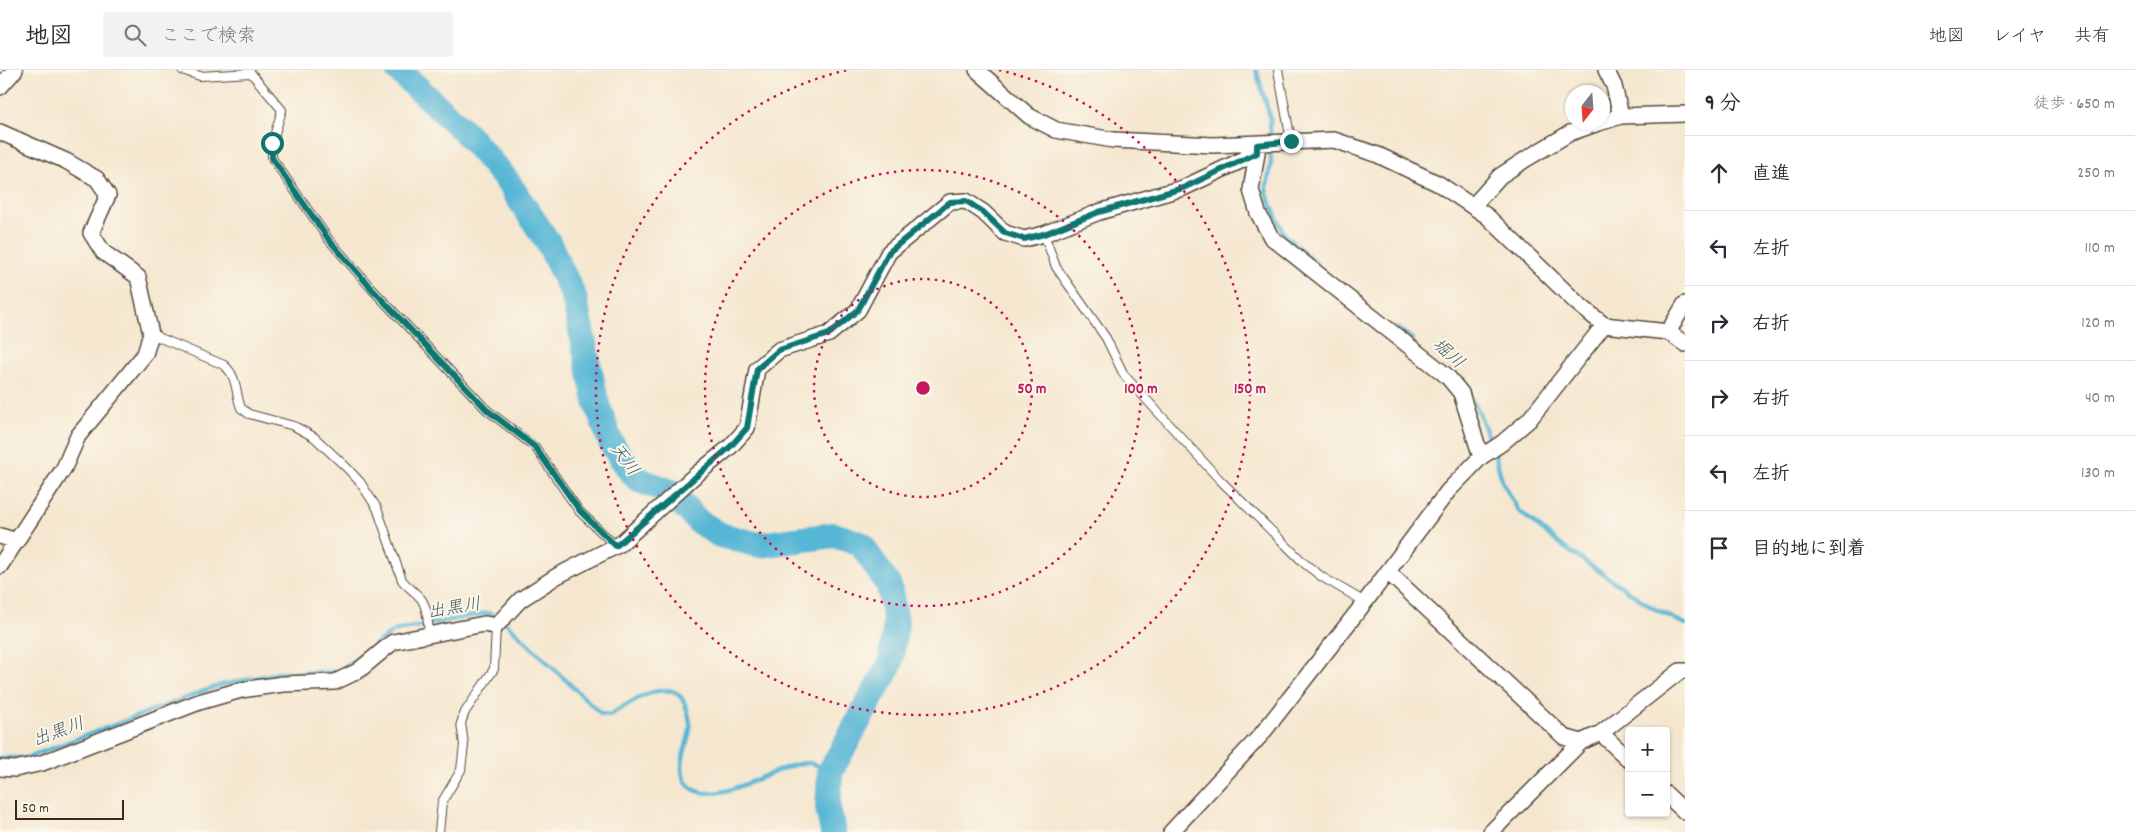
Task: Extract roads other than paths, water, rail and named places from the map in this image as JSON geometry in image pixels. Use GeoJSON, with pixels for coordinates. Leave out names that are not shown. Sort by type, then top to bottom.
{"type":"FeatureCollection","features":[{"type":"Feature","properties":{"kind":"street"},"geometry":{"type":"LineString","coordinates":[[0,87],[15,70]]}},
{"type":"Feature","properties":{"kind":"street"},"geometry":{"type":"LineString","coordinates":[[977,70],[1029,116],[1056,130],[1113,140],[1258,148],[1287,142],[1334,140],[1378,155],[1439,184],[1473,206],[1604,325],[1668,332],[1685,344]]}},
{"type":"Feature","properties":{"kind":"street"},"geometry":{"type":"LineString","coordinates":[[1606,70],[1614,86],[1622,116]]}},
{"type":"Feature","properties":{"kind":"street"},"geometry":{"type":"LineString","coordinates":[[1610,120],[1622,116],[1685,114]]}},
{"type":"Feature","properties":{"kind":"street"},"geometry":{"type":"LineString","coordinates":[[1473,206],[1500,176],[1570,132],[1576,130]]}},
{"type":"Feature","properties":{"kind":"street"},"geometry":{"type":"LineString","coordinates":[[0,132],[66,161],[96,179],[108,195],[91,233],[103,252],[138,278],[151,334],[145,354],[78,436],[64,468],[0,566]]}},
{"type":"Feature","properties":{"kind":"street"},"geometry":{"type":"LineString","coordinates":[[0,768],[15,769],[42,763],[199,702],[242,690],[283,684],[335,682],[358,671],[393,642],[484,624],[496,626],[520,600],[557,576],[616,546],[730,447],[747,428],[757,369],[779,350],[829,334],[858,310],[889,252],[950,202],[966,201],[983,212],[1005,233],[1024,239],[1044,234],[1099,212],[1183,188],[1258,148]]}},
{"type":"Feature","properties":{"kind":"street"},"geometry":{"type":"LineString","coordinates":[[1258,148],[1251,190],[1258,213],[1271,237],[1447,376],[1461,393],[1483,454]]}},
{"type":"Feature","properties":{"kind":"street"},"geometry":{"type":"LineString","coordinates":[[1668,332],[1685,304]]}},
{"type":"Feature","properties":{"kind":"street"},"geometry":{"type":"LineString","coordinates":[[1171,832],[1261,735],[1388,572],[1448,491],[1483,454],[1502,443],[1529,420],[1604,325]]}},
{"type":"Feature","properties":{"kind":"street"},"geometry":{"type":"LineString","coordinates":[[0,536],[17,541]]}},
{"type":"Feature","properties":{"kind":"street"},"geometry":{"type":"LineString","coordinates":[[1388,572],[1564,737],[1581,742]]}},
{"type":"Feature","properties":{"kind":"street"},"geometry":{"type":"LineString","coordinates":[[1491,832],[1581,742],[1601,733],[1680,671],[1685,670]]}},
{"type":"Feature","properties":{"kind":"street"},"geometry":{"type":"LineString","coordinates":[[1601,733],[1625,756]]}},
{"type":"Feature","properties":{"kind":"street"},"geometry":{"type":"LineString","coordinates":[[1670,798],[1685,812]]}},
{"type":"Feature","properties":{"kind":"lane"},"geometry":{"type":"LineString","coordinates":[[182,70],[200,76],[251,74],[282,110],[272,143],[272,158],[329,240],[371,288],[487,410],[535,447],[580,511],[616,546]]}},
{"type":"Feature","properties":{"kind":"lane"},"geometry":{"type":"LineString","coordinates":[[1278,70],[1287,142]]}},
{"type":"Feature","properties":{"kind":"lane"},"geometry":{"type":"LineString","coordinates":[[1044,234],[1056,267],[1106,338],[1124,375],[1220,480],[1304,563],[1322,577],[1365,602]]}},
{"type":"Feature","properties":{"kind":"lane"},"geometry":{"type":"LineString","coordinates":[[151,334],[224,364],[230,370],[236,382],[241,408],[249,414],[294,426],[314,437],[348,468],[377,508],[402,580],[421,599],[429,635]]}},
{"type":"Feature","properties":{"kind":"lane"},"geometry":{"type":"LineString","coordinates":[[439,832],[442,802],[461,770],[464,745],[461,724],[463,718],[494,669],[496,626]]}},
{"type":"Feature","properties":{"kind":"waterway","name":"天川"},"geometry":{"type":"LineString","coordinates":[[398,70],[465,132],[505,178],[548,242],[574,297],[596,401],[611,443],[631,472],[639,480],[671,492],[698,521],[720,535],[759,545],[834,535],[861,544],[889,586],[896,623],[890,664],[830,772],[828,808],[833,832]]}},
{"type":"Feature","properties":{"kind":"waterway","name":"堀川"},"geometry":{"type":"LineString","coordinates":[[1256,70],[1270,117],[1271,163],[1266,192],[1284,235],[1316,263]]}},
{"type":"Feature","properties":{"kind":"waterway","name":"堀川"},"geometry":{"type":"LineString","coordinates":[[1398,328],[1412,339]]}},
{"type":"Feature","properties":{"kind":"waterway","name":"堀川"},"geometry":{"type":"LineString","coordinates":[[1458,379],[1476,406],[1494,450],[1502,481],[1518,510],[1562,546],[1653,608],[1685,624]]}},
{"type":"Feature","properties":{"kind":"waterway","name":"出黒川"},"geometry":{"type":"LineString","coordinates":[[0,758],[26,758],[220,685],[279,673],[338,672],[394,631],[487,613],[500,617],[601,714],[610,715],[637,699],[659,691],[669,690],[677,694],[684,702],[690,725],[682,772],[687,784],[695,790],[708,793],[722,792],[797,764],[809,763],[830,772]]}}]}
